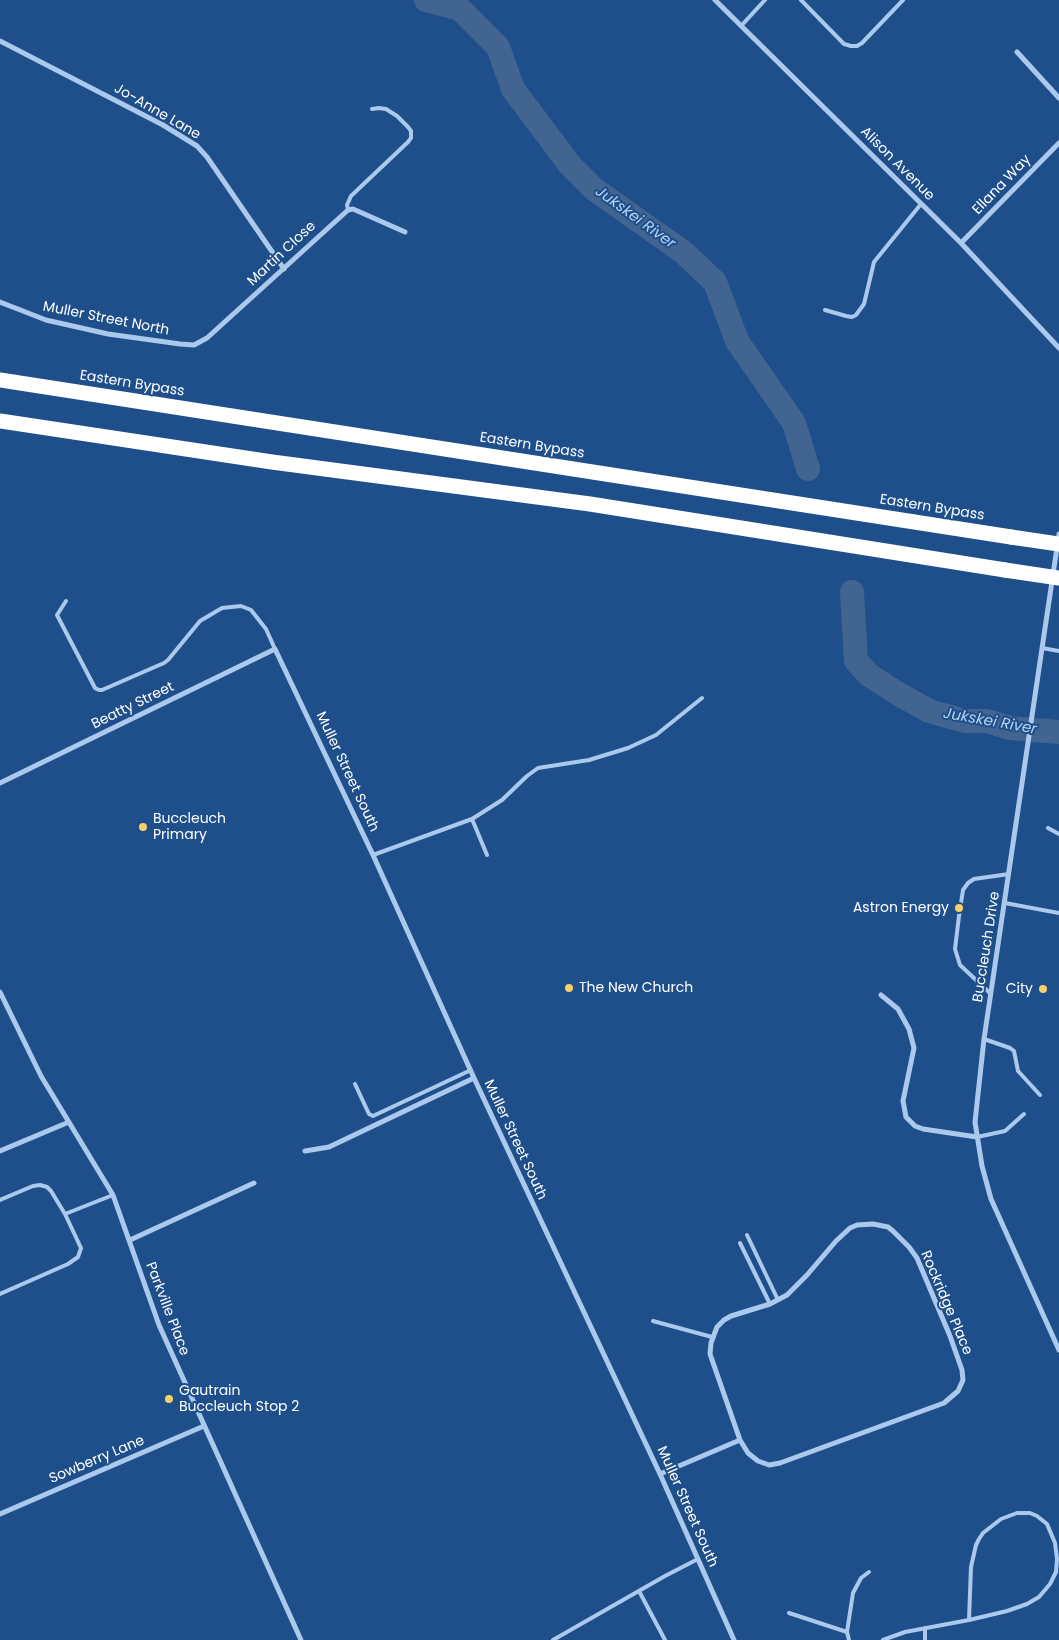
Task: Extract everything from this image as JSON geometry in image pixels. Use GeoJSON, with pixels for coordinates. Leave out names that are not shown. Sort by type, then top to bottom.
{"type":"FeatureCollection","features":[{"type":"Feature","properties":{"kind":"highway","name":"Eastern Bypass"},"geometry":{"type":"LineString","coordinates":[[0,380],[1059,544]]}},
{"type":"Feature","properties":{"kind":"highway"},"geometry":{"type":"LineString","coordinates":[[0,421],[272,462],[590,504],[1059,578]]}},
{"type":"Feature","properties":{"kind":"street","name":"Alison Avenue"},"geometry":{"type":"LineString","coordinates":[[715,0],[961,243],[1059,348]]}},
{"type":"Feature","properties":{"kind":"street","name":"Jo-Anne Lane"},"geometry":{"type":"LineString","coordinates":[[0,41],[163,125],[197,146],[207,157],[284,269]]}},
{"type":"Feature","properties":{"kind":"street"},"geometry":{"type":"LineString","coordinates":[[1017,52],[1059,98]]}},
{"type":"Feature","properties":{"kind":"street","name":"Ellana Way"},"geometry":{"type":"LineString","coordinates":[[961,243],[1059,143]]}},
{"type":"Feature","properties":{"kind":"street"},"geometry":{"type":"LineString","coordinates":[[348,210],[353,209],[405,232]]}},
{"type":"Feature","properties":{"kind":"street","name":"Martin Close"},"geometry":{"type":"LineString","coordinates":[[180,344],[194,345],[207,338],[348,210]]}},
{"type":"Feature","properties":{"kind":"street","name":"Muller Street North"},"geometry":{"type":"LineString","coordinates":[[0,302],[46,320],[108,334],[180,344]]}},
{"type":"Feature","properties":{"kind":"street","name":"Buccleuch Drive"},"geometry":{"type":"LineString","coordinates":[[1059,534],[984,1039],[975,1122],[982,1166],[991,1199],[1059,1350]]}},
{"type":"Feature","properties":{"kind":"street","name":"Beatty Street"},"geometry":{"type":"LineString","coordinates":[[0,783],[275,649]]}},
{"type":"Feature","properties":{"kind":"street","name":"Muller Street South"},"geometry":{"type":"LineString","coordinates":[[275,649],[373,855],[474,1078],[660,1474],[734,1640]]}},
{"type":"Feature","properties":{"kind":"street","name":"Parkville Place"},"geometry":{"type":"LineString","coordinates":[[0,992],[41,1076],[113,1195],[159,1325],[301,1640]]}},
{"type":"Feature","properties":{"kind":"street"},"geometry":{"type":"LineString","coordinates":[[881,995],[898,1009],[908,1029],[914,1048],[903,1101],[906,1117],[915,1126],[923,1129],[977,1136]]}},
{"type":"Feature","properties":{"kind":"street"},"geometry":{"type":"LineString","coordinates":[[305,1151],[329,1146],[474,1078]]}},
{"type":"Feature","properties":{"kind":"street"},"geometry":{"type":"LineString","coordinates":[[0,1151],[69,1122]]}},
{"type":"Feature","properties":{"kind":"street"},"geometry":{"type":"LineString","coordinates":[[130,1240],[254,1183]]}},
{"type":"Feature","properties":{"kind":"street","name":"Rockridge Place"},"geometry":{"type":"LineString","coordinates":[[873,1224],[888,1227],[905,1242],[917,1258],[950,1336],[962,1370],[963,1380],[958,1391],[944,1403],[780,1463],[769,1465],[758,1461],[748,1453],[740,1440],[710,1354],[712,1337],[717,1327],[731,1316],[778,1300],[793,1290],[836,1241],[850,1228],[873,1224]]}},
{"type":"Feature","properties":{"kind":"street","name":"Sowberry Lane"},"geometry":{"type":"LineString","coordinates":[[0,1514],[204,1426]]}},
{"type":"Feature","properties":{"kind":"street"},"geometry":{"type":"LineString","coordinates":[[660,1474],[740,1440]]}},
{"type":"Feature","properties":{"kind":"lane"},"geometry":{"type":"LineString","coordinates":[[741,26],[765,0]]}},
{"type":"Feature","properties":{"kind":"lane"},"geometry":{"type":"LineString","coordinates":[[801,0],[844,44],[857,46],[903,0]]}},
{"type":"Feature","properties":{"kind":"lane"},"geometry":{"type":"LineString","coordinates":[[348,210],[351,196],[411,138],[408,127],[397,116],[386,109],[372,109]]}},
{"type":"Feature","properties":{"kind":"lane"},"geometry":{"type":"LineString","coordinates":[[825,310],[846,316],[856,315],[864,304],[874,262],[921,204]]}},
{"type":"Feature","properties":{"kind":"lane"},"geometry":{"type":"LineString","coordinates":[[66,601],[57,615],[94,688],[99,690],[164,663],[200,621],[222,608],[241,606],[251,610],[266,629],[275,649]]}},
{"type":"Feature","properties":{"kind":"lane"},"geometry":{"type":"LineString","coordinates":[[1042,648],[1059,651]]}},
{"type":"Feature","properties":{"kind":"lane"},"geometry":{"type":"LineString","coordinates":[[373,855],[472,819],[502,800],[538,768],[589,760],[628,748],[656,735],[702,698]]}},
{"type":"Feature","properties":{"kind":"lane"},"geometry":{"type":"LineString","coordinates":[[472,819],[487,855]]}},
{"type":"Feature","properties":{"kind":"lane"},"geometry":{"type":"LineString","coordinates":[[1048,828],[1059,834]]}},
{"type":"Feature","properties":{"kind":"lane"},"geometry":{"type":"LineString","coordinates":[[991,994],[960,965],[956,949],[959,916],[963,890],[968,883],[974,879],[1009,874]]}},
{"type":"Feature","properties":{"kind":"lane"},"geometry":{"type":"LineString","coordinates":[[1005,902],[1059,913]]}},
{"type":"Feature","properties":{"kind":"lane"},"geometry":{"type":"LineString","coordinates":[[984,1039],[1014,1051],[1018,1071],[1040,1095]]}},
{"type":"Feature","properties":{"kind":"lane"},"geometry":{"type":"LineString","coordinates":[[355,1084],[369,1114],[373,1116],[471,1070]]}},
{"type":"Feature","properties":{"kind":"lane"},"geometry":{"type":"LineString","coordinates":[[977,1136],[1005,1131],[1024,1114]]}},
{"type":"Feature","properties":{"kind":"lane"},"geometry":{"type":"LineString","coordinates":[[0,1200],[33,1186],[43,1185],[51,1191],[65,1214],[81,1248],[78,1258],[68,1264],[0,1294]]}},
{"type":"Feature","properties":{"kind":"lane"},"geometry":{"type":"LineString","coordinates":[[65,1214],[113,1195]]}},
{"type":"Feature","properties":{"kind":"lane"},"geometry":{"type":"LineString","coordinates":[[747,1235],[778,1300]]}},
{"type":"Feature","properties":{"kind":"lane"},"geometry":{"type":"LineString","coordinates":[[740,1243],[770,1304]]}},
{"type":"Feature","properties":{"kind":"lane"},"geometry":{"type":"LineString","coordinates":[[653,1321],[712,1337]]}},
{"type":"Feature","properties":{"kind":"lane"},"geometry":{"type":"LineString","coordinates":[[883,1640],[895,1635],[969,1620],[1007,1611],[1040,1597],[1056,1572],[1057,1559],[1055,1543],[1047,1524],[1037,1516],[1030,1513],[1017,1513],[1001,1519],[983,1533],[979,1539],[971,1567],[969,1620]]}},
{"type":"Feature","properties":{"kind":"lane"},"geometry":{"type":"LineString","coordinates":[[553,1640],[698,1559]]}},
{"type":"Feature","properties":{"kind":"lane"},"geometry":{"type":"LineString","coordinates":[[848,1640],[847,1632],[853,1593],[861,1578],[870,1572]]}},
{"type":"Feature","properties":{"kind":"lane"},"geometry":{"type":"LineString","coordinates":[[639,1591],[665,1640]]}},
{"type":"Feature","properties":{"kind":"lane"},"geometry":{"type":"LineString","coordinates":[[789,1612],[847,1632]]}},
{"type":"Feature","properties":{"kind":"lane"},"geometry":{"type":"LineString","coordinates":[[925,1628],[925,1640]]}},
{"type":"Feature","properties":{"kind":"waterway","name":"Jukskei River"},"geometry":{"type":"LineString","coordinates":[[426,0],[460,9],[498,47],[513,89],[570,165],[594,189],[683,252],[715,282],[737,341],[794,423],[808,469]]}},
{"type":"Feature","properties":{"kind":"waterway","name":"Jukskei River"},"geometry":{"type":"LineString","coordinates":[[852,592],[856,661],[869,675],[929,711],[965,721],[987,721],[1010,728],[1059,732]]}},
{"type":"Feature","properties":{"kind":"place","name":"Buccleuch Primary"},"geometry":{"type":"Point","coordinates":[143,827]}},
{"type":"Feature","properties":{"kind":"place","name":"Astron Energy"},"geometry":{"type":"Point","coordinates":[959,908]}},
{"type":"Feature","properties":{"kind":"place","name":"The New Church"},"geometry":{"type":"Point","coordinates":[569,988]}},
{"type":"Feature","properties":{"kind":"place","name":"City"},"geometry":{"type":"Point","coordinates":[1043,989]}},
{"type":"Feature","properties":{"kind":"place","name":"Gautrain Buccleuch Stop 2"},"geometry":{"type":"Point","coordinates":[169,1399]}}]}
